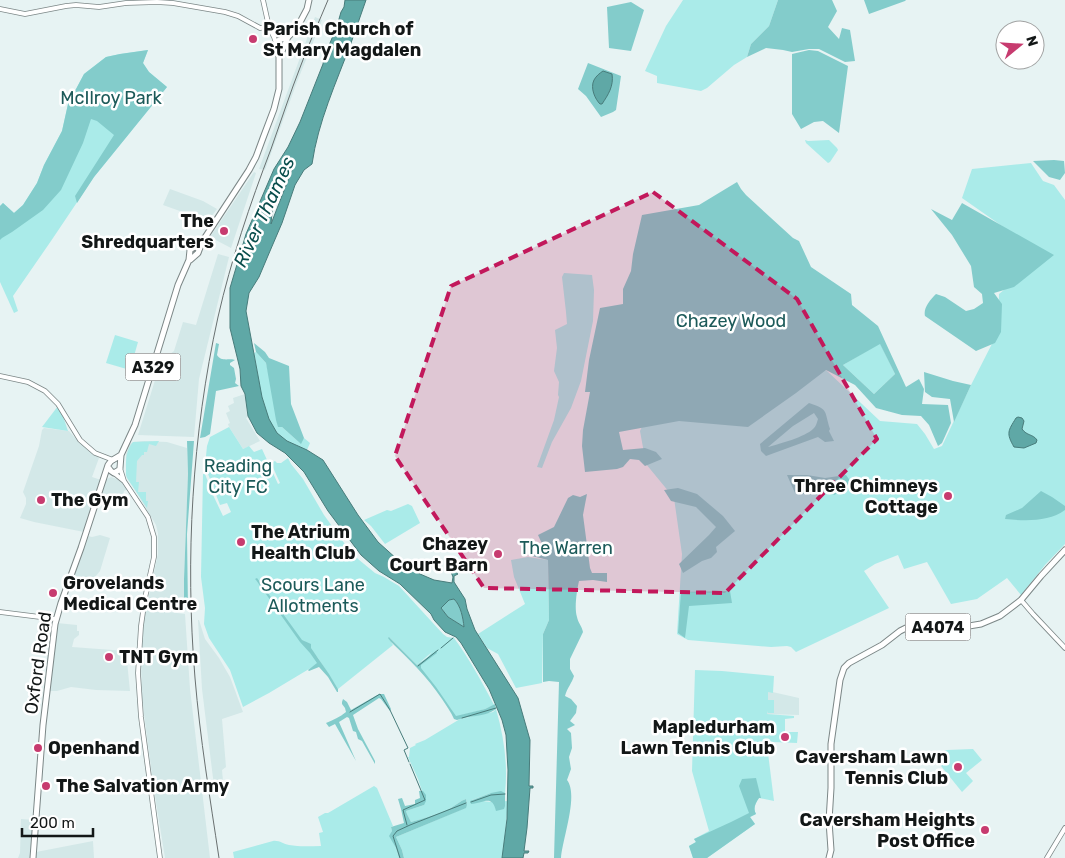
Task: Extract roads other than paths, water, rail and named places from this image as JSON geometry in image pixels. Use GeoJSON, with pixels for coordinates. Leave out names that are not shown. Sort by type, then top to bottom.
{"type":"FeatureCollection","features":[{"type":"Feature","properties":{"kind":"main road"},"geometry":{"type":"LineString","coordinates":[[279,43],[297,28],[307,9],[309,0]]}},
{"type":"Feature","properties":{"kind":"main road","name":"A329"},"geometry":{"type":"LineString","coordinates":[[120,467],[121,455],[135,425],[178,285],[194,251],[202,242],[256,157],[277,99],[280,79],[279,43]]}},
{"type":"Feature","properties":{"kind":"main road","name":"A329"},"geometry":{"type":"LineString","coordinates":[[113,460],[121,455]]}},
{"type":"Feature","properties":{"kind":"main road"},"geometry":{"type":"LineString","coordinates":[[103,479],[106,476],[114,473],[119,470],[118,461],[113,460],[108,466],[114,473]]}},
{"type":"Feature","properties":{"kind":"main road","name":"Oxford Road"},"geometry":{"type":"LineString","coordinates":[[33,858],[43,725],[56,619],[108,466]]}},
{"type":"Feature","properties":{"kind":"main road","name":"A4074"},"geometry":{"type":"LineString","coordinates":[[829,858],[831,850],[829,808],[832,778],[830,750],[841,674],[849,662],[882,645],[906,628],[921,625],[952,628],[972,626],[1000,616],[1021,600],[1065,550]]}},
{"type":"Feature","properties":{"kind":"street"},"geometry":{"type":"LineString","coordinates":[[263,0],[268,26],[279,43]]}},
{"type":"Feature","properties":{"kind":"street"},"geometry":{"type":"LineString","coordinates":[[0,9],[25,14],[76,5],[99,7],[126,3],[161,2],[225,12],[238,16],[261,28],[268,26]]}},
{"type":"Feature","properties":{"kind":"street"},"geometry":{"type":"LineString","coordinates":[[0,376],[28,382],[45,391],[58,403],[80,440],[95,453],[113,460]]}},
{"type":"Feature","properties":{"kind":"street"},"geometry":{"type":"LineString","coordinates":[[103,457],[108,466]]}},
{"type":"Feature","properties":{"kind":"street"},"geometry":{"type":"LineString","coordinates":[[120,467],[124,481]]}},
{"type":"Feature","properties":{"kind":"street"},"geometry":{"type":"LineString","coordinates":[[114,473],[124,481],[147,514],[154,537],[154,556],[144,605],[139,650],[139,696],[160,858]]}},
{"type":"Feature","properties":{"kind":"street"},"geometry":{"type":"LineString","coordinates":[[1021,600],[1065,648]]}},
{"type":"Feature","properties":{"kind":"street"},"geometry":{"type":"LineString","coordinates":[[0,612],[56,619]]}},
{"type":"Feature","properties":{"kind":"street"},"geometry":{"type":"LineString","coordinates":[[1047,858],[1065,828]]}},
{"type":"Feature","properties":{"kind":"water","name":"River Thames"},"geometry":{"type":"Polygon","coordinates":[[[345,0],[366,0],[323,118],[312,164],[304,170],[295,185],[282,223],[259,277],[249,293],[246,311],[262,397],[269,419],[277,433],[287,441],[323,460],[358,515],[378,542],[398,560],[420,574],[434,580],[452,583],[453,577],[451,572],[453,571],[458,574],[454,576],[454,582],[465,599],[475,630],[518,698],[530,740],[529,786],[533,786],[533,788],[530,788],[524,851],[529,851],[524,853],[523,858],[502,858],[507,819],[508,770],[506,735],[489,689],[456,637],[445,632],[431,614],[400,584],[379,571],[361,555],[328,511],[304,472],[285,453],[257,433],[248,416],[245,394],[241,386],[240,369],[230,328],[230,288],[246,234],[274,169],[288,147],[300,122],[323,64],[325,51],[344,7],[345,0]],[[291,168],[276,195],[271,224],[292,170],[291,168]],[[454,599],[449,600],[441,608],[448,617],[464,627],[460,609],[454,599]]]}},
{"type":"Feature","properties":{"kind":"water"},"geometry":{"type":"Polygon","coordinates":[[[603,71],[612,74],[612,82],[610,90],[602,104],[600,104],[593,90],[593,83],[603,71]]]}},
{"type":"Feature","properties":{"kind":"water"},"geometry":{"type":"Polygon","coordinates":[[[1018,417],[1024,421],[1022,429],[1037,440],[1036,443],[1024,448],[1014,447],[1009,432],[1013,422],[1018,417]]]}},
{"type":"Feature","properties":{"kind":"waterway"},"geometry":{"type":"LineString","coordinates":[[441,648],[453,638]]}},
{"type":"Feature","properties":{"kind":"waterway"},"geometry":{"type":"LineString","coordinates":[[418,666],[438,650]]}},
{"type":"Feature","properties":{"kind":"waterway"},"geometry":{"type":"LineString","coordinates":[[350,712],[380,694],[390,710],[408,748],[404,750],[409,762]]}},
{"type":"Feature","properties":{"kind":"waterway"},"geometry":{"type":"LineString","coordinates":[[462,718],[496,708]]}},
{"type":"Feature","properties":{"kind":"waterway"},"geometry":{"type":"LineString","coordinates":[[407,825],[403,810],[425,800],[410,764]]}},
{"type":"Feature","properties":{"kind":"waterway"},"geometry":{"type":"LineString","coordinates":[[471,802],[491,795],[505,794]]}},
{"type":"Feature","properties":{"kind":"waterway"},"geometry":{"type":"LineString","coordinates":[[400,858],[393,836],[397,831],[466,803]]}},
{"type":"Feature","properties":{"kind":"railway"},"geometry":{"type":"LineString","coordinates":[[219,858],[200,723],[192,633],[191,542],[193,497],[202,406],[218,317],[248,211],[307,49],[328,0]]}},
{"type":"Feature","properties":{"kind":"place","name":"Parish Church of St Mary Magdalen"},"geometry":{"type":"Point","coordinates":[253,39]}},
{"type":"Feature","properties":{"kind":"place","name":"The Shredquarters"},"geometry":{"type":"Point","coordinates":[224,231]}},
{"type":"Feature","properties":{"kind":"place","name":"Three Chimneys Cottage"},"geometry":{"type":"Point","coordinates":[948,496]}},
{"type":"Feature","properties":{"kind":"place","name":"The Gym"},"geometry":{"type":"Point","coordinates":[41,500]}},
{"type":"Feature","properties":{"kind":"place","name":"The Atrium Health Club"},"geometry":{"type":"Point","coordinates":[241,542]}},
{"type":"Feature","properties":{"kind":"place","name":"Chazey Court Barn"},"geometry":{"type":"Point","coordinates":[498,554]}},
{"type":"Feature","properties":{"kind":"place","name":"Grovelands Medical Centre"},"geometry":{"type":"Point","coordinates":[53,593]}},
{"type":"Feature","properties":{"kind":"place","name":"TNT Gym"},"geometry":{"type":"Point","coordinates":[109,657]}},
{"type":"Feature","properties":{"kind":"place","name":"Mapledurham Lawn Tennis Club"},"geometry":{"type":"Point","coordinates":[785,737]}},
{"type":"Feature","properties":{"kind":"place","name":"Openhand"},"geometry":{"type":"Point","coordinates":[38,748]}},
{"type":"Feature","properties":{"kind":"place","name":"Caversham Lawn Tennis Club"},"geometry":{"type":"Point","coordinates":[958,767]}},
{"type":"Feature","properties":{"kind":"place","name":"The Salvation Army"},"geometry":{"type":"Point","coordinates":[46,786]}},
{"type":"Feature","properties":{"kind":"place","name":"Caversham Heights Post Office"},"geometry":{"type":"Point","coordinates":[985,830]}},
{"type":"Feature","properties":{"kind":"park label","name":"McIlroy Park"},"geometry":{"type":"Point","coordinates":[111,98]}},
{"type":"Feature","properties":{"kind":"park label","name":"Chazey Wood"},"geometry":{"type":"Point","coordinates":[731,321]}},
{"type":"Feature","properties":{"kind":"park label","name":"Reading City FC"},"geometry":{"type":"Point","coordinates":[238,476]}},
{"type":"Feature","properties":{"kind":"park label","name":"The Warren"},"geometry":{"type":"Point","coordinates":[566,548]}},
{"type":"Feature","properties":{"kind":"park label","name":"Scours Lane Allotments"},"geometry":{"type":"Point","coordinates":[313,595]}}]}
